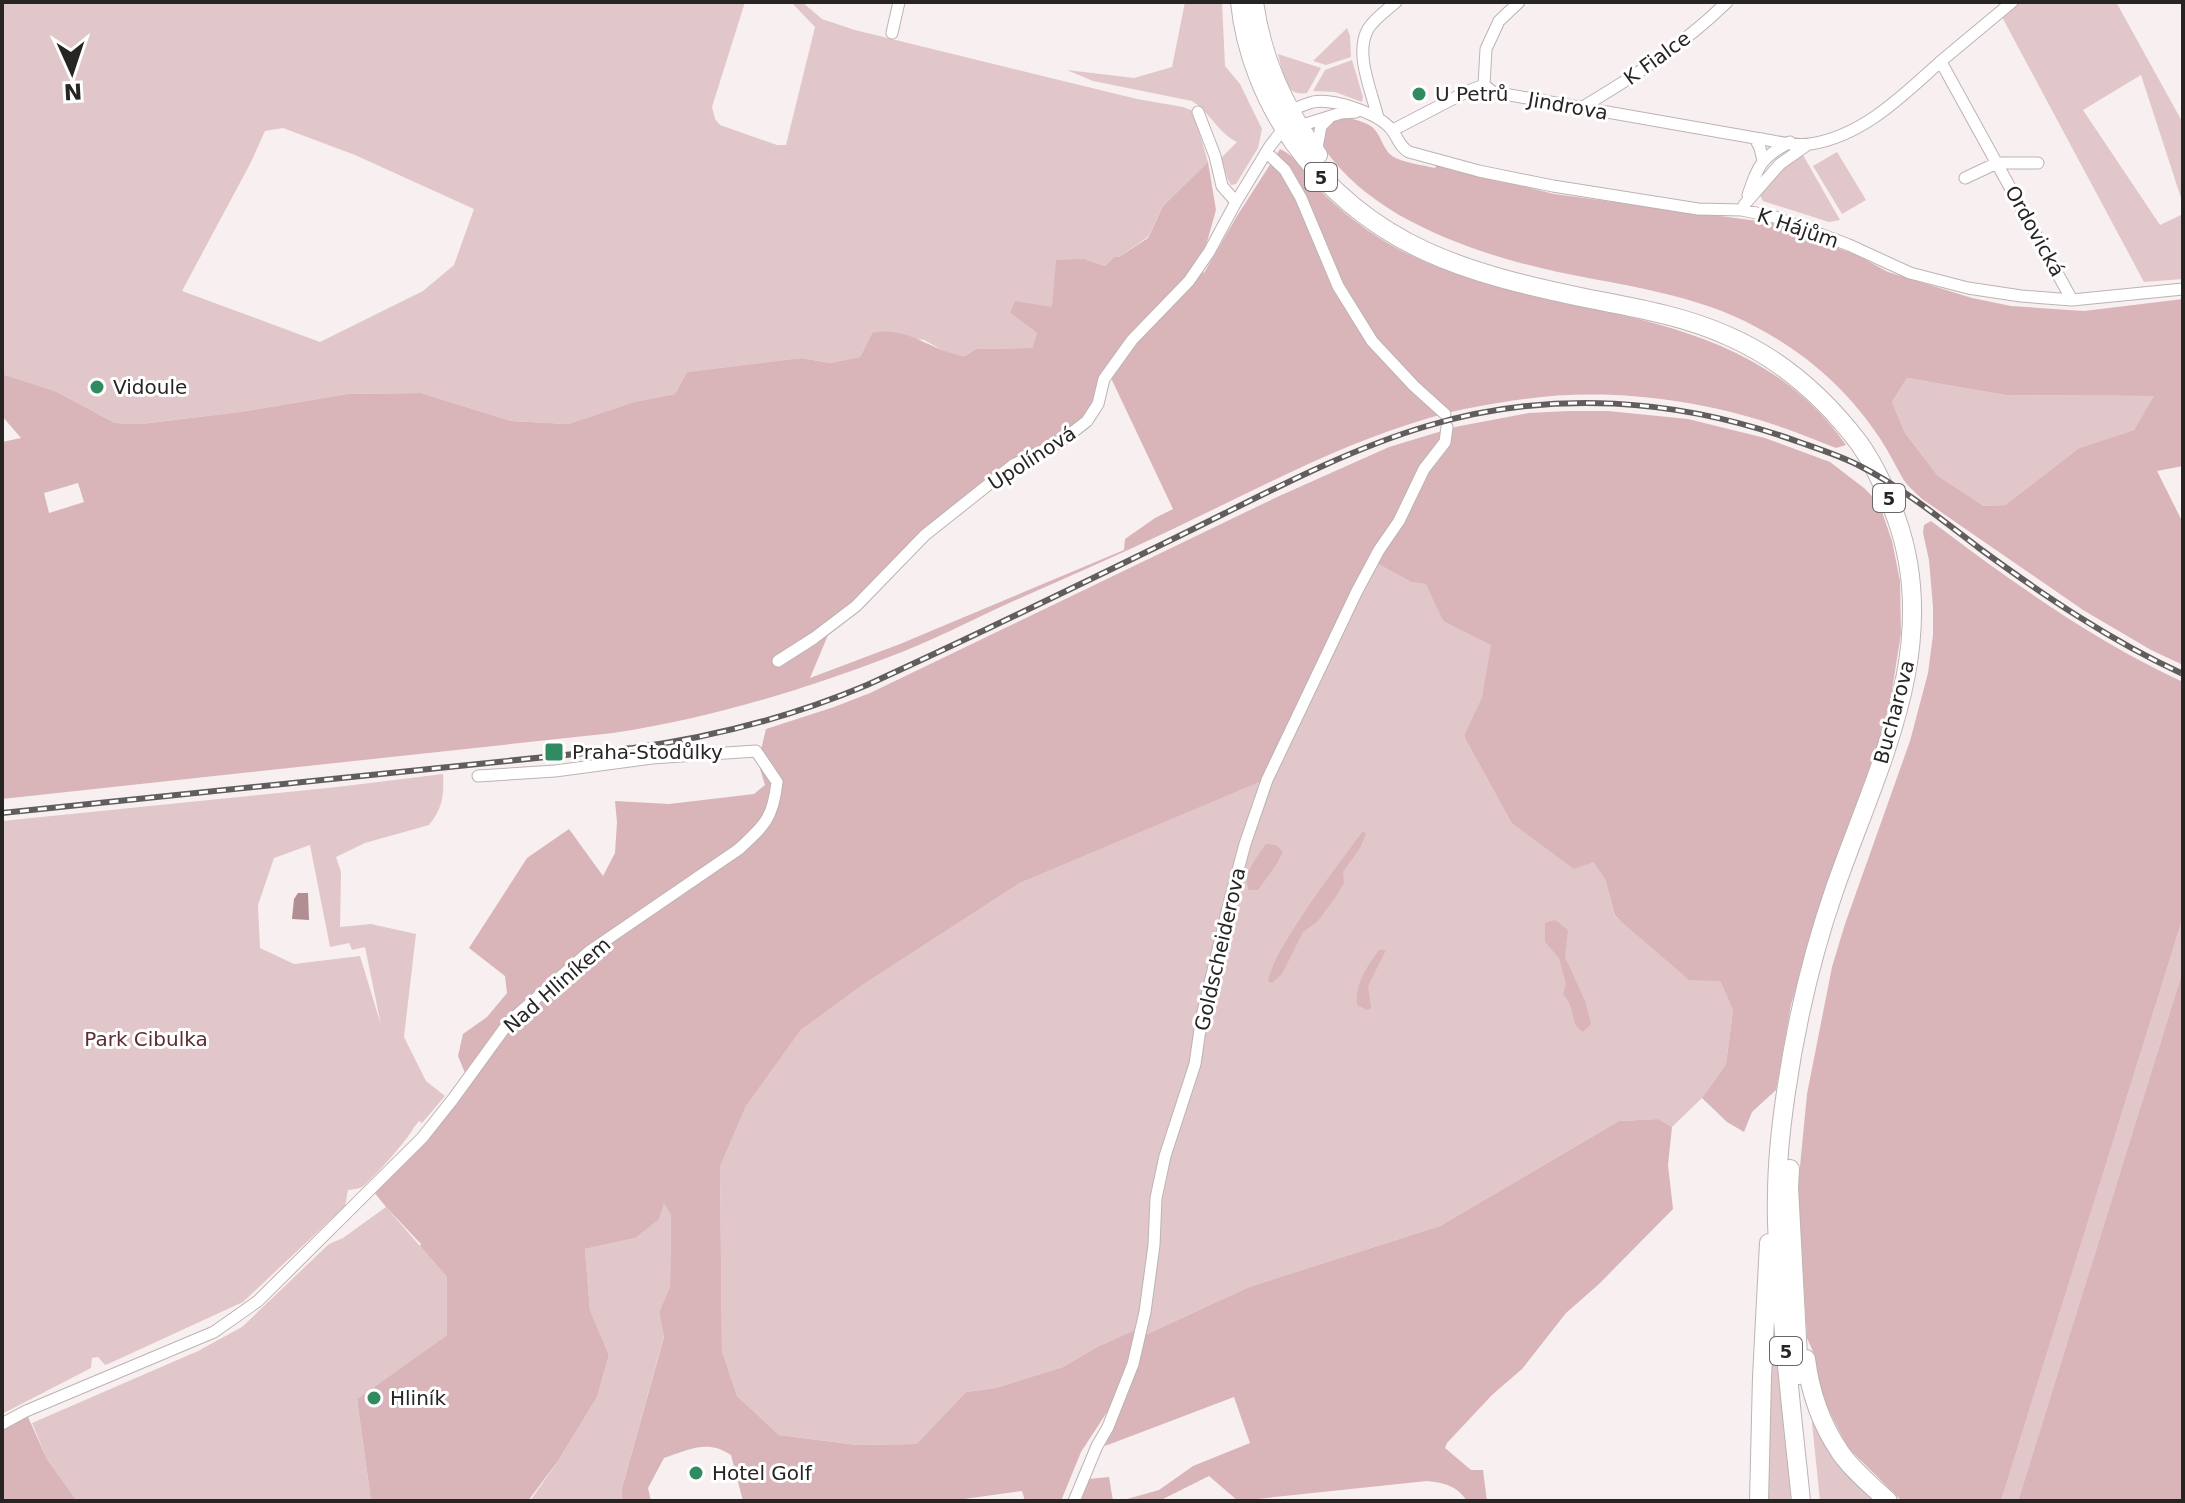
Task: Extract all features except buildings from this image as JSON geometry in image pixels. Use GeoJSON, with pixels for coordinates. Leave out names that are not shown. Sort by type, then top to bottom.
{"type":"FeatureCollection","features":[{"type":"Feature","properties":{"kind":"main road","name":"Bucharova"},"geometry":{"type":"LineString","coordinates":[[1240,2],[1247,41],[1266,95],[1340,180],[1373,209],[1433,243],[1473,258],[1524,273],[1679,307],[1752,335],[1795,361],[1840,401],[1889,471],[1910,524],[1920,562],[1924,635],[1919,672],[1901,739],[1836,921],[1792,1092]]}},
{"type":"Feature","properties":{"kind":"main road","name":"Bucharova"},"geometry":{"type":"LineString","coordinates":[[1254,2],[1268,66],[1310,165],[1367,219],[1413,246],[1462,266],[1517,283],[1703,326],[1753,348],[1775,361],[1820,397],[1861,446],[1879,474],[1893,508],[1909,559],[1913,613],[1908,668],[1891,735],[1817,943],[1798,1021],[1788,1131],[1776,1201],[1786,1353],[1801,1501]]}},
{"type":"Feature","properties":{"kind":"main road","name":"Bucharova"},"geometry":{"type":"LineString","coordinates":[[1788,1131],[1801,1391],[1812,1501]]}},
{"type":"Feature","properties":{"kind":"main road"},"geometry":{"type":"LineString","coordinates":[[1759,1501],[1766,1278],[1776,1201]]}},
{"type":"Feature","properties":{"kind":"main road"},"geometry":{"type":"LineString","coordinates":[[1798,1341],[1806,1359],[1809,1382],[1819,1411],[1840,1453],[1888,1501]]}},
{"type":"Feature","properties":{"kind":"street"},"geometry":{"type":"LineString","coordinates":[[892,33],[899,2]]}},
{"type":"Feature","properties":{"kind":"street"},"geometry":{"type":"LineString","coordinates":[[1378,118],[1364,61],[1363,41],[1369,27],[1396,2]]}},
{"type":"Feature","properties":{"kind":"street"},"geometry":{"type":"LineString","coordinates":[[1393,130],[1484,85],[1486,49],[1499,21],[1519,2]]}},
{"type":"Feature","properties":{"kind":"street","name":"K Fialce"},"geometry":{"type":"LineString","coordinates":[[1581,108],[1640,73],[1690,36],[1727,2]]}},
{"type":"Feature","properties":{"kind":"street","name":"Jindrova"},"geometry":{"type":"LineString","coordinates":[[1743,208],[1780,164],[1807,145],[1832,139],[1869,120],[1904,95],[2012,2]]}},
{"type":"Feature","properties":{"kind":"street","name":"Ordovická"},"geometry":{"type":"LineString","coordinates":[[1941,62],[2072,300]]}},
{"type":"Feature","properties":{"kind":"street","name":"Jindrova"},"geometry":{"type":"LineString","coordinates":[[1484,85],[1493,92],[1807,145]]}},
{"type":"Feature","properties":{"kind":"street","name":"K Hájům"},"geometry":{"type":"LineString","coordinates":[[1291,122],[1314,102],[1335,102],[1378,118],[1393,130],[1401,148],[1409,152],[1479,171],[1553,186],[1698,209],[1743,208],[1849,245],[1910,273],[1968,288],[2072,300],[2183,289]]}},
{"type":"Feature","properties":{"kind":"street"},"geometry":{"type":"LineString","coordinates":[[1198,112],[1215,156],[1222,186],[1236,202]]}},
{"type":"Feature","properties":{"kind":"street"},"geometry":{"type":"LineString","coordinates":[[1291,122],[1361,112]]}},
{"type":"Feature","properties":{"kind":"street"},"geometry":{"type":"LineString","coordinates":[[1316,154],[1321,126],[1330,116]]}},
{"type":"Feature","properties":{"kind":"street","name":"Upolínová"},"geometry":{"type":"LineString","coordinates":[[778,661],[856,606],[925,535],[1013,465],[1060,442],[1087,421],[1098,404],[1104,379],[1132,340],[1189,281],[1266,152],[1291,122]]}},
{"type":"Feature","properties":{"kind":"street"},"geometry":{"type":"LineString","coordinates":[[1755,138],[1763,161]]}},
{"type":"Feature","properties":{"kind":"street"},"geometry":{"type":"LineString","coordinates":[[1743,208],[1756,169],[1775,150],[1790,142]]}},
{"type":"Feature","properties":{"kind":"street","name":"Goldscheiderova"},"geometry":{"type":"LineString","coordinates":[[1074,1501],[1133,1364],[1145,1312],[1154,1245],[1156,1198],[1165,1156],[1195,1064],[1202,1016],[1230,900],[1267,780],[1357,591],[1399,521],[1424,469],[1445,442],[1446,420],[1372,341],[1338,286],[1301,198],[1285,170],[1266,152]]}},
{"type":"Feature","properties":{"kind":"street","name":"Ordovická"},"geometry":{"type":"LineString","coordinates":[[1965,178],[1997,163],[2038,163]]}},
{"type":"Feature","properties":{"kind":"street","name":"Nad Hliníkem"},"geometry":{"type":"LineString","coordinates":[[2,1424],[214,1332],[258,1301],[422,1138],[509,1022],[590,951],[739,849],[758,831],[771,816],[777,782],[756,751],[478,776]]}},
{"type":"Feature","properties":{"kind":"green space"},"geometry":{"type":"Polygon","coordinates":[[[2,2],[745,2],[712,107],[715,119],[720,125],[777,145],[786,145],[815,27],[791,2],[802,2],[822,19],[855,30],[1137,99],[1183,107],[1193,111],[1208,162],[1163,206],[1148,237],[1119,257],[1114,257],[1105,266],[1085,259],[1052,308],[1010,313],[1037,333],[1032,348],[976,349],[965,356],[949,354],[924,340],[872,333],[860,357],[830,363],[801,358],[687,372],[675,394],[634,402],[568,424],[511,421],[421,393],[347,394],[240,412],[141,424],[115,423],[55,391],[2,374],[2,2]],[[283,128],[265,131],[182,291],[320,342],[423,291],[454,265],[474,209],[355,155],[283,128]]]}},
{"type":"Feature","properties":{"kind":"green space"},"geometry":{"type":"Polygon","coordinates":[[[1185,2],[1222,2],[1225,66],[1240,84],[1262,129],[1258,148],[1236,184],[1231,185],[1228,180],[1221,158],[1237,142],[1192,101],[1093,81],[1067,70],[1134,78],[1172,67],[1185,2]]]}},
{"type":"Feature","properties":{"kind":"green space"},"geometry":{"type":"Polygon","coordinates":[[[2019,2],[2116,2],[2183,123],[2183,204],[2141,75],[2083,110],[2160,225],[2183,214],[2183,279],[2144,282],[2002,17],[2019,2]]]}},
{"type":"Feature","properties":{"kind":"green space"},"geometry":{"type":"Polygon","coordinates":[[[1347,28],[1351,57],[1326,65],[1313,61],[1347,28]]]}},
{"type":"Feature","properties":{"kind":"green space"},"geometry":{"type":"Polygon","coordinates":[[[1278,54],[1321,68],[1307,93],[1293,91],[1285,82],[1278,54]]]}},
{"type":"Feature","properties":{"kind":"green space"},"geometry":{"type":"Polygon","coordinates":[[[1352,60],[1362,102],[1335,92],[1313,91],[1325,70],[1352,60]]]}},
{"type":"Feature","properties":{"kind":"green space"},"geometry":{"type":"Polygon","coordinates":[[[1837,152],[1866,200],[1842,214],[1813,166],[1837,152]]]}},
{"type":"Feature","properties":{"kind":"green space"},"geometry":{"type":"Polygon","coordinates":[[[1803,155],[1840,220],[1829,222],[1763,201],[1758,191],[1785,163],[1803,155]]]}},
{"type":"Feature","properties":{"kind":"green space"},"geometry":{"type":"Polygon","coordinates":[[[1907,378],[2005,395],[2155,396],[2134,430],[2079,448],[2005,505],[1984,506],[1938,476],[1905,433],[1892,402],[1907,378]]]}},
{"type":"Feature","properties":{"kind":"green space"},"geometry":{"type":"Polygon","coordinates":[[[1369,559],[1411,582],[1427,584],[1443,621],[1492,644],[1482,697],[1464,737],[1593,862],[1605,879],[1615,917],[1720,981],[1733,1010],[1726,1064],[1702,1098],[1672,1127],[1658,1119],[1619,1121],[1440,1226],[1249,1287],[1143,1336],[1139,1328],[1063,1367],[995,1388],[966,1392],[918,1444],[857,1445],[779,1435],[737,1396],[722,1351],[720,1167],[746,1106],[801,1030],[864,984],[1020,883],[1263,780],[1369,559]]]}},
{"type":"Feature","properties":{"kind":"green space","name":"Park Cibulka"},"geometry":{"type":"Polygon","coordinates":[[[443,774],[442,801],[429,825],[365,843],[336,857],[341,872],[340,927],[371,924],[416,934],[404,1037],[426,1081],[445,1096],[422,1123],[419,1121],[367,1183],[348,1190],[345,1206],[243,1302],[108,1364],[105,1365],[98,1357],[92,1358],[91,1368],[2,1414],[2,821],[443,774]],[[310,845],[274,858],[258,905],[260,948],[294,964],[360,956],[381,1025],[365,947],[352,950],[349,943],[330,947],[310,845]]]}},
{"type":"Feature","properties":{"kind":"green space"},"geometry":{"type":"Polygon","coordinates":[[[2183,917],[2183,970],[2018,1501],[2001,1501],[2183,917]]]}},
{"type":"Feature","properties":{"kind":"green space"},"geometry":{"type":"Polygon","coordinates":[[[664,1202],[671,1215],[670,1287],[659,1312],[664,1336],[622,1488],[622,1501],[530,1501],[597,1397],[609,1355],[590,1312],[585,1249],[635,1238],[664,1202]]]}},
{"type":"Feature","properties":{"kind":"green space"},"geometry":{"type":"Polygon","coordinates":[[[386,1207],[447,1277],[447,1335],[357,1399],[371,1501],[77,1501],[47,1459],[32,1423],[198,1351],[242,1327],[329,1244],[343,1238],[386,1207]]]}},
{"type":"Feature","properties":{"kind":"green space"},"geometry":{"type":"Polygon","coordinates":[[[1771,1286],[1794,1501],[1766,1501],[1771,1286]]]}},
{"type":"Feature","properties":{"kind":"green space"},"geometry":{"type":"Polygon","coordinates":[[[1814,1422],[1877,1501],[1820,1501],[1814,1422]]]}},
{"type":"Feature","properties":{"kind":"shaded area"},"geometry":{"type":"Polygon","coordinates":[[[1346,117],[1372,127],[1392,156],[1407,162],[1435,168],[1437,165],[1554,194],[1773,223],[1859,256],[1888,272],[1972,298],[2011,306],[2084,311],[2183,299],[2183,466],[2157,471],[2183,523],[2183,665],[2083,610],[1922,499],[1908,486],[1869,422],[1841,390],[1793,349],[1756,327],[1709,306],[1660,292],[1558,272],[1477,250],[1418,225],[1388,208],[1348,177],[1323,147],[1328,126],[1346,117]],[[1907,378],[1892,402],[1905,433],[1938,476],[1984,506],[2005,505],[2079,448],[2134,430],[2154,396],[2005,395],[1907,378]]]}},
{"type":"Feature","properties":{"kind":"shaded area"},"geometry":{"type":"Polygon","coordinates":[[[1280,149],[1291,156],[1313,183],[1346,214],[1400,250],[1458,274],[1639,319],[1697,337],[1752,361],[1802,396],[1846,445],[1836,448],[1739,414],[1648,398],[1555,396],[1477,407],[1396,428],[1331,454],[1152,539],[904,651],[822,681],[718,712],[613,733],[2,799],[2,442],[21,438],[2,416],[2,374],[55,391],[115,423],[141,424],[240,412],[347,394],[421,393],[511,421],[568,424],[634,402],[675,394],[687,372],[801,358],[830,363],[860,357],[872,333],[897,333],[965,356],[976,349],[1032,348],[1037,333],[1010,313],[1015,301],[1052,307],[1056,260],[1085,259],[1105,266],[1114,257],[1119,257],[1148,238],[1163,206],[1208,162],[1216,210],[1197,266],[1204,273],[1280,149]],[[1110,376],[1103,404],[1008,473],[929,538],[866,605],[828,635],[810,678],[900,644],[1124,550],[1125,539],[1173,509],[1110,376]],[[78,483],[44,493],[49,513],[84,502],[78,483]]]}},
{"type":"Feature","properties":{"kind":"shaded area"},"geometry":{"type":"Polygon","coordinates":[[[1608,411],[1688,419],[1765,438],[1830,462],[1879,503],[1892,541],[1900,581],[1901,633],[1891,697],[1871,770],[1820,909],[1791,1005],[1776,1090],[1752,1112],[1744,1132],[1727,1122],[1702,1098],[1726,1064],[1733,1010],[1720,981],[1689,980],[1615,916],[1605,879],[1593,862],[1574,869],[1512,823],[1464,736],[1482,697],[1491,645],[1443,621],[1426,584],[1411,582],[1369,559],[1264,780],[1020,883],[864,984],[801,1030],[746,1106],[720,1167],[722,1351],[737,1396],[779,1435],[857,1445],[917,1444],[966,1392],[995,1388],[1063,1367],[1139,1328],[1111,1406],[1081,1452],[1061,1501],[1025,1501],[1022,1491],[950,1501],[743,1501],[731,1455],[706,1447],[664,1458],[648,1488],[651,1501],[622,1501],[622,1488],[664,1337],[659,1312],[670,1287],[671,1215],[664,1203],[659,1219],[635,1238],[585,1249],[590,1311],[609,1355],[597,1397],[558,1461],[528,1501],[371,1501],[357,1399],[447,1335],[447,1277],[374,1192],[425,1141],[470,1085],[458,1056],[463,1034],[487,1017],[507,993],[505,976],[469,948],[527,858],[569,829],[603,876],[615,853],[615,801],[669,804],[754,794],[765,785],[758,762],[766,729],[870,693],[1277,497],[1389,447],[1455,427],[1529,413],[1608,411]]]}},
{"type":"Feature","properties":{"kind":"shaded area"},"geometry":{"type":"Polygon","coordinates":[[[1931,521],[2084,628],[2183,682],[2183,917],[2001,1501],[1902,1501],[1848,1448],[1827,1407],[1818,1380],[1815,1356],[1807,1338],[1798,1187],[1807,1094],[1832,967],[1910,741],[1928,673],[1933,607],[1923,533],[1924,525],[1931,521]]]}},
{"type":"Feature","properties":{"kind":"shaded area"},"geometry":{"type":"Polygon","coordinates":[[[1363,831],[1366,834],[1343,872],[1344,883],[1335,898],[1317,922],[1303,932],[1282,974],[1272,983],[1268,981],[1276,959],[1296,925],[1363,831]]]}},
{"type":"Feature","properties":{"kind":"shaded area"},"geometry":{"type":"Polygon","coordinates":[[[1266,844],[1276,845],[1283,852],[1258,890],[1249,890],[1248,872],[1266,844]]]}},
{"type":"Feature","properties":{"kind":"shaded area"},"geometry":{"type":"Polygon","coordinates":[[[298,893],[308,893],[309,920],[292,919],[294,899],[298,893]]]}},
{"type":"Feature","properties":{"kind":"shaded area"},"geometry":{"type":"Polygon","coordinates":[[[1555,920],[1568,930],[1565,957],[1585,1001],[1591,1024],[1583,1032],[1575,1023],[1563,994],[1566,984],[1559,958],[1545,942],[1545,923],[1555,920]]]}},
{"type":"Feature","properties":{"kind":"shaded area"},"geometry":{"type":"Polygon","coordinates":[[[1379,950],[1386,950],[1368,986],[1371,1008],[1367,1010],[1357,1005],[1358,990],[1366,969],[1379,950]]]}},
{"type":"Feature","properties":{"kind":"shaded area"},"geometry":{"type":"Polygon","coordinates":[[[2183,970],[2183,1501],[2018,1501],[2183,970]]]}},
{"type":"Feature","properties":{"kind":"shaded area"},"geometry":{"type":"Polygon","coordinates":[[[1658,1119],[1672,1127],[1668,1165],[1673,1209],[1566,1313],[1522,1369],[1492,1395],[1447,1443],[1445,1448],[1471,1470],[1483,1470],[1487,1501],[1467,1501],[1450,1486],[1427,1481],[1238,1501],[1209,1476],[1159,1501],[1120,1501],[1159,1490],[1193,1466],[1250,1443],[1234,1397],[1105,1446],[1136,1365],[1143,1336],[1249,1287],[1440,1226],[1619,1121],[1658,1119]]]}},
{"type":"Feature","properties":{"kind":"shaded area"},"geometry":{"type":"Polygon","coordinates":[[[28,1417],[47,1459],[77,1501],[2,1501],[2,1430],[28,1417]]]}},
{"type":"Feature","properties":{"kind":"shaded area"},"geometry":{"type":"Polygon","coordinates":[[[1109,1477],[1113,1501],[1080,1501],[1089,1479],[1109,1477]]]}},
{"type":"Feature","properties":{"kind":"railway"},"geometry":{"type":"LineString","coordinates":[[2,813],[633,748],[752,724],[810,707],[867,685],[1362,449],[1427,426],[1474,414],[1567,403],[1661,408],[1707,416],[1753,427],[1845,459],[1907,494],[2003,566],[2078,616],[2183,674]]}},
{"type":"Feature","properties":{"kind":"place","name":"U Petrů"},"geometry":{"type":"Point","coordinates":[1419,94]}},
{"type":"Feature","properties":{"kind":"place","name":"Vidoule"},"geometry":{"type":"Point","coordinates":[97,387]}},
{"type":"Feature","properties":{"kind":"place","name":"Praha-Stodůlky"},"geometry":{"type":"Point","coordinates":[554,752]}},
{"type":"Feature","properties":{"kind":"place","name":"Hliník"},"geometry":{"type":"Point","coordinates":[374,1398]}},
{"type":"Feature","properties":{"kind":"place","name":"Hotel Golf"},"geometry":{"type":"Point","coordinates":[696,1473]}}]}
